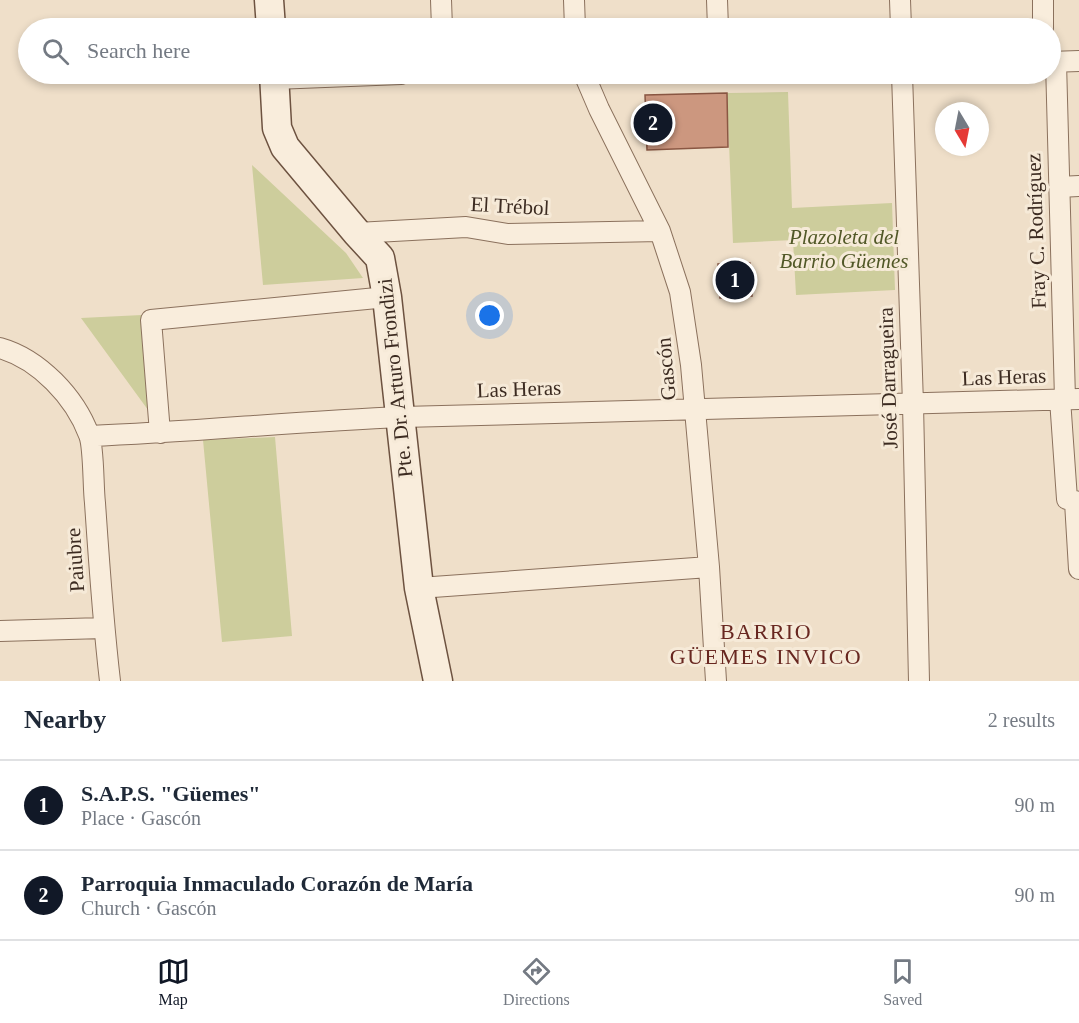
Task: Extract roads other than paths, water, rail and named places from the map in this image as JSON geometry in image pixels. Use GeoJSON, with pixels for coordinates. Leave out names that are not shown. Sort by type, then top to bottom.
{"type":"FeatureCollection","features":[{"type":"Feature","properties":{"kind":"street"},"geometry":{"type":"LineString","coordinates":[[269,0],[270,18]]}},
{"type":"Feature","properties":{"kind":"street"},"geometry":{"type":"LineString","coordinates":[[441,0],[442,18]]}},
{"type":"Feature","properties":{"kind":"street"},"geometry":{"type":"LineString","coordinates":[[574,0],[575,18]]}},
{"type":"Feature","properties":{"kind":"street"},"geometry":{"type":"LineString","coordinates":[[717,0],[718,18]]}},
{"type":"Feature","properties":{"kind":"street"},"geometry":{"type":"LineString","coordinates":[[900,0],[901,18]]}},
{"type":"Feature","properties":{"kind":"street"},"geometry":{"type":"LineString","coordinates":[[1042,0],[1043,18]]}},
{"type":"Feature","properties":{"kind":"street"},"geometry":{"type":"LineString","coordinates":[[1061,62],[1079,61]]}},
{"type":"Feature","properties":{"kind":"street","name":"Pte. Dr. Arturo Frondizi"},"geometry":{"type":"LineString","coordinates":[[274,84],[277,128],[285,147],[380,258],[387,297],[419,588],[438,681]]}},
{"type":"Feature","properties":{"kind":"street","name":"Gascón"},"geometry":{"type":"LineString","coordinates":[[588,84],[660,231],[674,270],[685,314],[709,567],[716,681]]}},
{"type":"Feature","properties":{"kind":"street","name":"José Darragueira"},"geometry":{"type":"LineString","coordinates":[[902,84],[919,681]]}},
{"type":"Feature","properties":{"kind":"street","name":"Fray C. Rodríguez"},"geometry":{"type":"LineString","coordinates":[[1054,84],[1059,186],[1070,295],[1067,499],[1077,502]]}},
{"type":"Feature","properties":{"kind":"street"},"geometry":{"type":"LineString","coordinates":[[1059,186],[1079,186]]}},
{"type":"Feature","properties":{"kind":"street","name":"El Trébol"},"geometry":{"type":"LineString","coordinates":[[357,233],[466,227],[508,234],[660,231]]}},
{"type":"Feature","properties":{"kind":"street"},"geometry":{"type":"LineString","coordinates":[[160,433],[151,320],[387,297]]}},
{"type":"Feature","properties":{"kind":"street"},"geometry":{"type":"LineString","coordinates":[[0,348],[17,353],[56,383],[90,436]]}},
{"type":"Feature","properties":{"kind":"street","name":"Las Heras"},"geometry":{"type":"LineString","coordinates":[[90,436],[399,417],[694,407],[1068,399]]}},
{"type":"Feature","properties":{"kind":"street","name":"Paiubre"},"geometry":{"type":"LineString","coordinates":[[90,436],[110,681]]}},
{"type":"Feature","properties":{"kind":"street"},"geometry":{"type":"LineString","coordinates":[[1077,502],[1079,569]]}},
{"type":"Feature","properties":{"kind":"street"},"geometry":{"type":"LineString","coordinates":[[419,588],[709,567]]}},
{"type":"Feature","properties":{"kind":"street"},"geometry":{"type":"LineString","coordinates":[[0,631],[104,628]]}},
{"type":"Feature","properties":{"kind":"place","name":"Parroquia Inmaculado Corazón de María"},"geometry":{"type":"Point","coordinates":[653,123]}},
{"type":"Feature","properties":{"kind":"place","name":"S.A.P.S. \"Güemes\""},"geometry":{"type":"Point","coordinates":[735,280]}},
{"type":"Feature","properties":{"kind":"district","name":"BARRIO GÜEMES INVICO"},"geometry":{"type":"Point","coordinates":[766,644]}},
{"type":"Feature","properties":{"kind":"park label","name":"Plazoleta del Barrio Güemes"},"geometry":{"type":"Point","coordinates":[844,249]}}]}
